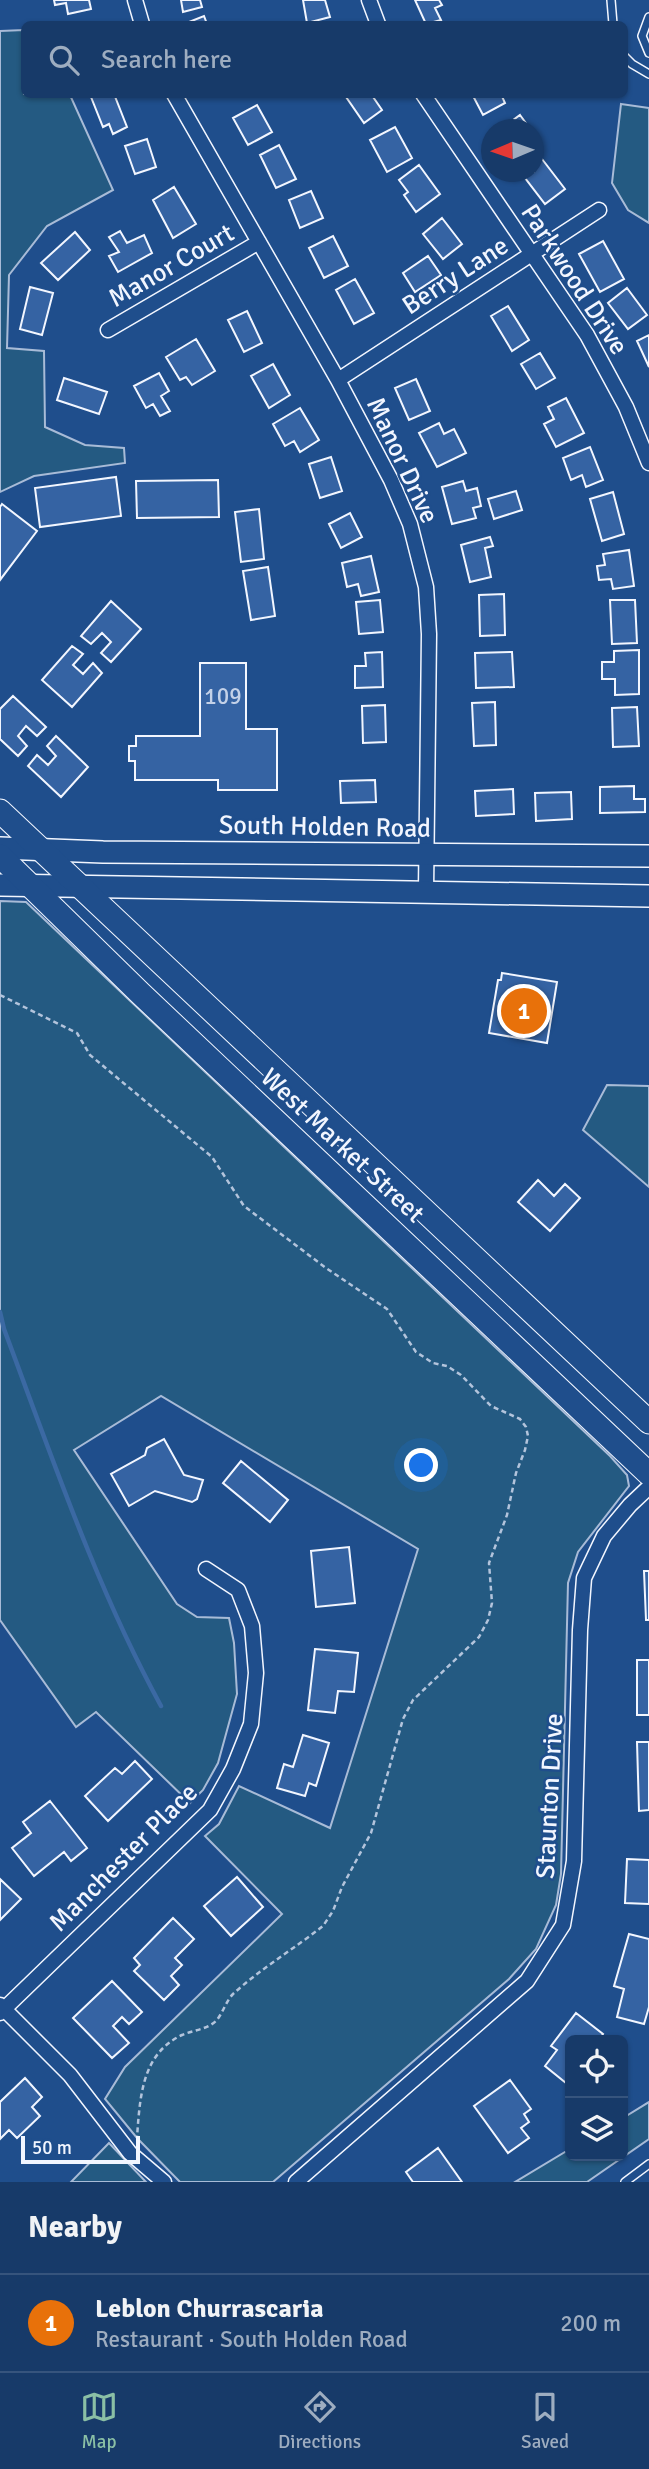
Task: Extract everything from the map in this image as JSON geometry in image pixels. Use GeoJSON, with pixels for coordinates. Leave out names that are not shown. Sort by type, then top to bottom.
{"type":"FeatureCollection","features":[{"type":"Feature","properties":{"kind":"main road","name":"West Market Street"},"geometry":{"type":"LineString","coordinates":[[0,811],[649,1422]]}},
{"type":"Feature","properties":{"kind":"main road","name":"South Holden Road"},"geometry":{"type":"LineString","coordinates":[[0,848],[42,851],[649,856]]}},
{"type":"Feature","properties":{"kind":"main road","name":"West Market Street"},"geometry":{"type":"LineString","coordinates":[[0,856],[140,993],[649,1474]]}},
{"type":"Feature","properties":{"kind":"main road"},"geometry":{"type":"LineString","coordinates":[[0,885],[649,896]]}},
{"type":"Feature","properties":{"kind":"street"},"geometry":{"type":"LineString","coordinates":[[135,0],[141,21]]}},
{"type":"Feature","properties":{"kind":"street"},"geometry":{"type":"LineString","coordinates":[[369,0],[377,21]]}},
{"type":"Feature","properties":{"kind":"street","name":"Manor Drive"},"geometry":{"type":"LineString","coordinates":[[176,98],[338,380],[391,480],[405,513],[426,587],[429,634],[426,891]]}},
{"type":"Feature","properties":{"kind":"street","name":"Parkwood Drive"},"geometry":{"type":"LineString","coordinates":[[426,98],[587,335],[626,407],[649,463]]}},
{"type":"Feature","properties":{"kind":"street","name":"Berry Lane"},"geometry":{"type":"LineString","coordinates":[[338,380],[599,210]]}},
{"type":"Feature","properties":{"kind":"street","name":"Manor Court"},"geometry":{"type":"LineString","coordinates":[[108,330],[259,242]]}},
{"type":"Feature","properties":{"kind":"street","name":"Staunton Drive"},"geometry":{"type":"LineString","coordinates":[[296,2182],[527,1981],[563,1925],[575,1861],[580,1630],[584,1578],[604,1536],[649,1487]]}},
{"type":"Feature","properties":{"kind":"street","name":"Manchester Place"},"geometry":{"type":"LineString","coordinates":[[1,2009],[210,1810],[233,1769],[251,1724],[256,1673],[252,1626],[238,1590],[206,1569]]}},
{"type":"Feature","properties":{"kind":"street"},"geometry":{"type":"LineString","coordinates":[[1,2009],[70,2075],[135,2156],[164,2182]]}},
{"type":"Feature","properties":{"kind":"lane"},"geometry":{"type":"LineString","coordinates":[[611,0],[613,21]]}},
{"type":"Feature","properties":{"kind":"lane"},"geometry":{"type":"LineString","coordinates":[[649,17],[642,36],[649,52]]}},
{"type":"Feature","properties":{"kind":"lane"},"geometry":{"type":"LineString","coordinates":[[628,60],[649,74]]}},
{"type":"Feature","properties":{"kind":"lane"},"geometry":{"type":"LineString","coordinates":[[625,2182],[649,2164]]}},
{"type":"Feature","properties":{"kind":"path"},"geometry":{"type":"LineString","coordinates":[[0,995],[76,1033],[90,1055],[212,1157],[244,1206],[326,1268],[387,1309],[416,1352],[461,1375],[491,1406],[520,1419],[528,1436],[507,1515],[489,1563],[492,1603],[488,1620],[479,1637],[413,1700],[403,1719],[371,1833],[342,1887],[333,1911],[323,1926],[232,1996],[218,2020],[167,2044],[146,2072],[141,2090],[135,2156]]}},
{"type":"Feature","properties":{"kind":"shaded area"},"geometry":{"type":"Polygon","coordinates":[[[21,30],[21,98],[71,98],[113,190],[47,226],[9,275],[7,348],[44,351],[45,427],[85,445],[124,448],[125,463],[34,476],[0,492],[0,31],[21,30]]]}},
{"type":"Feature","properties":{"kind":"shaded area"},"geometry":{"type":"Polygon","coordinates":[[[621,104],[649,108],[649,223],[628,210],[612,183],[621,104]]]}},
{"type":"Feature","properties":{"kind":"shaded area"},"geometry":{"type":"Polygon","coordinates":[[[0,901],[26,902],[627,1475],[629,1486],[578,1552],[568,1583],[561,1874],[556,1905],[536,1949],[509,1979],[273,2182],[180,2182],[137,2138],[105,2099],[125,2067],[282,1914],[205,1836],[219,1824],[239,1786],[330,1828],[418,1549],[161,1396],[74,1450],[177,1604],[197,1617],[229,1618],[234,1643],[237,1694],[218,1763],[203,1790],[190,1803],[96,1712],[76,1727],[0,1620],[0,901]]]}},
{"type":"Feature","properties":{"kind":"shaded area"},"geometry":{"type":"Polygon","coordinates":[[[607,1085],[649,1086],[649,1187],[583,1130],[607,1085]]]}},
{"type":"Feature","properties":{"kind":"shaded area"},"geometry":{"type":"Polygon","coordinates":[[[649,2102],[649,2139],[628,2154],[628,2115],[649,2102]]]}},
{"type":"Feature","properties":{"kind":"shaded area"},"geometry":{"type":"Polygon","coordinates":[[[109,2143],[146,2182],[71,2182],[109,2143]]]}},
{"type":"Feature","properties":{"kind":"shaded area"},"geometry":{"type":"Polygon","coordinates":[[[565,2152],[565,2161],[617,2161],[587,2182],[515,2182],[565,2152]]]}},
{"type":"Feature","properties":{"kind":"building"},"geometry":{"type":"Polygon","coordinates":[[[54,0],[89,0],[91,9],[68,14],[66,3],[55,5],[54,0]]]}},
{"type":"Feature","properties":{"kind":"building"},"geometry":{"type":"Polygon","coordinates":[[[181,0],[200,0],[202,7],[183,12],[181,0]]]}},
{"type":"Feature","properties":{"kind":"building"},"geometry":{"type":"Polygon","coordinates":[[[303,0],[325,0],[330,17],[307,21],[303,0]]]}},
{"type":"Feature","properties":{"kind":"building"},"geometry":{"type":"Polygon","coordinates":[[[415,0],[439,0],[442,5],[435,8],[441,20],[425,21],[415,0]]]}},
{"type":"Feature","properties":{"kind":"building"},"geometry":{"type":"Polygon","coordinates":[[[204,16],[206,21],[192,21],[204,16]]]}},
{"type":"Feature","properties":{"kind":"building"},"geometry":{"type":"Polygon","coordinates":[[[91,98],[116,98],[127,127],[113,134],[109,124],[103,127],[91,98]]]}},
{"type":"Feature","properties":{"kind":"building"},"geometry":{"type":"Polygon","coordinates":[[[347,98],[374,98],[382,110],[364,123],[347,98]]]}},
{"type":"Feature","properties":{"kind":"building"},"geometry":{"type":"Polygon","coordinates":[[[474,98],[503,98],[505,103],[483,115],[474,98]]]}},
{"type":"Feature","properties":{"kind":"building"},"geometry":{"type":"Polygon","coordinates":[[[257,105],[272,132],[248,145],[233,118],[257,105]]]}},
{"type":"Feature","properties":{"kind":"building"},"geometry":{"type":"Polygon","coordinates":[[[395,127],[412,158],[387,172],[370,140],[395,127]]]}},
{"type":"Feature","properties":{"kind":"building"},"geometry":{"type":"Polygon","coordinates":[[[147,139],[156,167],[135,174],[125,146],[147,139]]]}},
{"type":"Feature","properties":{"kind":"building"},"geometry":{"type":"Polygon","coordinates":[[[279,145],[296,179],[276,188],[260,155],[279,145]]]}},
{"type":"Feature","properties":{"kind":"building"},"geometry":{"type":"Polygon","coordinates":[[[544,162],[565,189],[545,204],[528,182],[544,182],[544,162]]]}},
{"type":"Feature","properties":{"kind":"building"},"geometry":{"type":"Polygon","coordinates":[[[419,165],[440,194],[416,212],[404,195],[408,192],[399,180],[419,165]]]}},
{"type":"Feature","properties":{"kind":"building"},"geometry":{"type":"Polygon","coordinates":[[[174,187],[196,224],[173,238],[153,200],[174,187]]]}},
{"type":"Feature","properties":{"kind":"building"},"geometry":{"type":"Polygon","coordinates":[[[311,191],[323,218],[300,228],[289,200],[311,191]]]}},
{"type":"Feature","properties":{"kind":"building"},"geometry":{"type":"Polygon","coordinates":[[[442,218],[462,244],[443,259],[423,234],[442,218]]]}},
{"type":"Feature","properties":{"kind":"building"},"geometry":{"type":"Polygon","coordinates":[[[120,231],[127,243],[144,235],[152,253],[118,272],[109,256],[119,252],[109,237],[120,231]]]}},
{"type":"Feature","properties":{"kind":"building"},"geometry":{"type":"Polygon","coordinates":[[[75,232],[90,250],[58,280],[41,263],[75,232]]]}},
{"type":"Feature","properties":{"kind":"building"},"geometry":{"type":"Polygon","coordinates":[[[333,236],[348,266],[324,278],[309,248],[333,236]]]}},
{"type":"Feature","properties":{"kind":"building"},"geometry":{"type":"Polygon","coordinates":[[[603,241],[624,279],[600,292],[579,254],[603,241]]]}},
{"type":"Feature","properties":{"kind":"building"},"geometry":{"type":"Polygon","coordinates":[[[428,256],[441,275],[415,292],[403,273],[428,256]]]}},
{"type":"Feature","properties":{"kind":"building"},"geometry":{"type":"Polygon","coordinates":[[[355,279],[374,313],[354,324],[336,290],[355,279]]]}},
{"type":"Feature","properties":{"kind":"building"},"geometry":{"type":"Polygon","coordinates":[[[30,287],[53,293],[42,335],[20,329],[30,287]]]}},
{"type":"Feature","properties":{"kind":"building"},"geometry":{"type":"Polygon","coordinates":[[[627,288],[647,315],[628,329],[608,303],[627,288]]]}},
{"type":"Feature","properties":{"kind":"building"},"geometry":{"type":"Polygon","coordinates":[[[508,306],[529,340],[512,351],[491,316],[508,306]]]}},
{"type":"Feature","properties":{"kind":"building"},"geometry":{"type":"Polygon","coordinates":[[[247,311],[262,343],[244,352],[228,320],[247,311]]]}},
{"type":"Feature","properties":{"kind":"building"},"geometry":{"type":"Polygon","coordinates":[[[649,335],[649,367],[637,341],[649,335]]]}},
{"type":"Feature","properties":{"kind":"building"},"geometry":{"type":"Polygon","coordinates":[[[196,339],[215,371],[192,385],[186,377],[180,380],[166,357],[196,339]]]}},
{"type":"Feature","properties":{"kind":"building"},"geometry":{"type":"Polygon","coordinates":[[[540,353],[555,378],[536,389],[521,364],[540,353]]]}},
{"type":"Feature","properties":{"kind":"building"},"geometry":{"type":"Polygon","coordinates":[[[273,364],[290,395],[269,408],[251,376],[273,364]]]}},
{"type":"Feature","properties":{"kind":"building"},"geometry":{"type":"Polygon","coordinates":[[[159,373],[169,391],[161,396],[170,411],[160,416],[153,404],[146,408],[134,386],[159,373]]]}},
{"type":"Feature","properties":{"kind":"building"},"geometry":{"type":"Polygon","coordinates":[[[64,378],[107,392],[99,414],[57,400],[64,378]]]}},
{"type":"Feature","properties":{"kind":"building"},"geometry":{"type":"Polygon","coordinates":[[[416,379],[430,411],[409,420],[395,388],[416,379]]]}},
{"type":"Feature","properties":{"kind":"building"},"geometry":{"type":"Polygon","coordinates":[[[566,398],[584,433],[556,447],[544,424],[554,419],[548,407],[566,398]]]}},
{"type":"Feature","properties":{"kind":"building"},"geometry":{"type":"Polygon","coordinates":[[[300,408],[319,440],[300,452],[294,441],[285,446],[273,424],[300,408]]]}},
{"type":"Feature","properties":{"kind":"building"},"geometry":{"type":"Polygon","coordinates":[[[439,423],[444,434],[454,429],[466,453],[437,467],[419,433],[439,423]]]}},
{"type":"Feature","properties":{"kind":"building"},"geometry":{"type":"Polygon","coordinates":[[[590,447],[603,480],[586,487],[582,475],[571,480],[563,458],[590,447]]]}},
{"type":"Feature","properties":{"kind":"building"},"geometry":{"type":"Polygon","coordinates":[[[331,457],[342,491],[320,498],[309,464],[331,457]]]}},
{"type":"Feature","properties":{"kind":"building"},"geometry":{"type":"Polygon","coordinates":[[[116,477],[121,516],[40,527],[35,488],[116,477]]]}},
{"type":"Feature","properties":{"kind":"building"},"geometry":{"type":"Polygon","coordinates":[[[218,480],[219,517],[137,518],[136,481],[218,480]]]}},
{"type":"Feature","properties":{"kind":"building"},"geometry":{"type":"Polygon","coordinates":[[[463,481],[466,491],[477,488],[481,506],[473,508],[476,518],[452,524],[442,487],[463,481]]]}},
{"type":"Feature","properties":{"kind":"building"},"geometry":{"type":"Polygon","coordinates":[[[516,491],[522,510],[494,519],[488,499],[516,491]]]}},
{"type":"Feature","properties":{"kind":"building"},"geometry":{"type":"Polygon","coordinates":[[[613,492],[624,534],[602,541],[590,499],[613,492]]]}},
{"type":"Feature","properties":{"kind":"building"},"geometry":{"type":"Polygon","coordinates":[[[2,504],[37,531],[0,580],[0,507],[2,504]]]}},
{"type":"Feature","properties":{"kind":"building"},"geometry":{"type":"Polygon","coordinates":[[[259,509],[264,559],[241,562],[235,512],[259,509]]]}},
{"type":"Feature","properties":{"kind":"building"},"geometry":{"type":"Polygon","coordinates":[[[350,513],[362,537],[341,548],[329,524],[350,513]]]}},
{"type":"Feature","properties":{"kind":"building"},"geometry":{"type":"Polygon","coordinates":[[[490,537],[493,546],[485,548],[491,577],[470,582],[461,545],[490,537]]]}},
{"type":"Feature","properties":{"kind":"building"},"geometry":{"type":"Polygon","coordinates":[[[629,550],[634,586],[613,589],[611,579],[599,580],[597,566],[605,565],[603,554],[629,550]]]}},
{"type":"Feature","properties":{"kind":"building"},"geometry":{"type":"Polygon","coordinates":[[[371,556],[379,592],[361,596],[358,584],[347,587],[342,563],[371,556]]]}},
{"type":"Feature","properties":{"kind":"building"},"geometry":{"type":"Polygon","coordinates":[[[268,567],[275,616],[251,620],[243,571],[268,567]]]}},
{"type":"Feature","properties":{"kind":"building"},"geometry":{"type":"Polygon","coordinates":[[[504,594],[505,635],[480,636],[479,595],[504,594]]]}},
{"type":"Feature","properties":{"kind":"building"},"geometry":{"type":"Polygon","coordinates":[[[380,600],[383,632],[359,634],[356,602],[380,600]]]}},
{"type":"Feature","properties":{"kind":"building"},"geometry":{"type":"Polygon","coordinates":[[[610,600],[635,600],[637,643],[612,644],[610,600]]]}},
{"type":"Feature","properties":{"kind":"building"},"geometry":{"type":"Polygon","coordinates":[[[111,601],[141,629],[111,662],[101,653],[111,642],[102,633],[91,644],[81,636],[111,601]]]}},
{"type":"Feature","properties":{"kind":"building"},"geometry":{"type":"Polygon","coordinates":[[[72,646],[83,654],[73,665],[83,674],[93,663],[102,673],[72,707],[42,680],[72,646]]]}},
{"type":"Feature","properties":{"kind":"building"},"geometry":{"type":"Polygon","coordinates":[[[639,650],[639,694],[615,695],[615,679],[602,679],[602,662],[614,662],[614,651],[639,650]]]}},
{"type":"Feature","properties":{"kind":"building"},"geometry":{"type":"Polygon","coordinates":[[[382,652],[383,687],[355,688],[355,666],[366,666],[365,653],[382,652]]]}},
{"type":"Feature","properties":{"kind":"building"},"geometry":{"type":"Polygon","coordinates":[[[512,652],[514,687],[476,688],[475,653],[512,652]]]}},
{"type":"Feature","properties":{"kind":"building"},"geometry":{"type":"Polygon","coordinates":[[[200,663],[246,663],[246,729],[277,729],[277,790],[218,790],[218,780],[135,780],[135,761],[129,761],[129,746],[136,746],[136,736],[200,736],[200,663]]]}},
{"type":"Feature","properties":{"kind":"building"},"geometry":{"type":"Polygon","coordinates":[[[13,696],[46,727],[37,736],[26,726],[18,736],[27,746],[18,756],[0,739],[0,709],[13,696]]]}},
{"type":"Feature","properties":{"kind":"building"},"geometry":{"type":"Polygon","coordinates":[[[495,702],[496,745],[474,746],[472,703],[495,702]]]}},
{"type":"Feature","properties":{"kind":"building"},"geometry":{"type":"Polygon","coordinates":[[[385,705],[386,742],[363,743],[362,706],[385,705]]]}},
{"type":"Feature","properties":{"kind":"building"},"geometry":{"type":"Polygon","coordinates":[[[637,707],[639,746],[613,747],[612,708],[637,707]]]}},
{"type":"Feature","properties":{"kind":"building"},"geometry":{"type":"Polygon","coordinates":[[[56,736],[88,767],[61,797],[28,766],[37,755],[48,765],[56,756],[47,746],[56,736]]]}},
{"type":"Feature","properties":{"kind":"building"},"geometry":{"type":"Polygon","coordinates":[[[375,780],[376,802],[341,803],[340,781],[375,780]]]}},
{"type":"Feature","properties":{"kind":"building"},"geometry":{"type":"Polygon","coordinates":[[[634,786],[634,799],[645,799],[645,812],[600,813],[600,787],[634,786]]]}},
{"type":"Feature","properties":{"kind":"building"},"geometry":{"type":"Polygon","coordinates":[[[513,789],[514,814],[476,816],[475,791],[513,789]]]}},
{"type":"Feature","properties":{"kind":"building"},"geometry":{"type":"Polygon","coordinates":[[[571,792],[572,819],[536,821],[535,793],[571,792]]]}},
{"type":"Feature","properties":{"kind":"building"},"geometry":{"type":"Polygon","coordinates":[[[502,973],[557,982],[547,1043],[489,1033],[498,980],[501,980],[502,973]]]}},
{"type":"Feature","properties":{"kind":"building"},"geometry":{"type":"Polygon","coordinates":[[[538,1180],[554,1196],[565,1184],[580,1198],[550,1231],[518,1202],[538,1180]]]}},
{"type":"Feature","properties":{"kind":"building"},"geometry":{"type":"Polygon","coordinates":[[[164,1439],[184,1475],[203,1480],[197,1499],[192,1502],[155,1491],[129,1506],[111,1474],[145,1455],[147,1448],[164,1439]]]}},
{"type":"Feature","properties":{"kind":"building"},"geometry":{"type":"Polygon","coordinates":[[[241,1461],[288,1500],[270,1522],[223,1483],[241,1461]]]}},
{"type":"Feature","properties":{"kind":"building"},"geometry":{"type":"Polygon","coordinates":[[[349,1547],[355,1603],[316,1607],[311,1551],[349,1547]]]}},
{"type":"Feature","properties":{"kind":"building"},"geometry":{"type":"Polygon","coordinates":[[[644,1571],[649,1571],[649,1620],[646,1620],[644,1571]]]}},
{"type":"Feature","properties":{"kind":"building"},"geometry":{"type":"Polygon","coordinates":[[[315,1649],[358,1653],[354,1692],[338,1691],[335,1713],[308,1710],[315,1649]]]}},
{"type":"Feature","properties":{"kind":"building"},"geometry":{"type":"Polygon","coordinates":[[[637,1660],[649,1660],[649,1715],[637,1715],[637,1660]]]}},
{"type":"Feature","properties":{"kind":"building"},"geometry":{"type":"Polygon","coordinates":[[[303,1735],[329,1743],[316,1786],[309,1783],[305,1796],[277,1788],[284,1764],[293,1767],[303,1735]]]}},
{"type":"Feature","properties":{"kind":"building"},"geometry":{"type":"Polygon","coordinates":[[[637,1742],[649,1742],[649,1810],[639,1811],[637,1742]]]}},
{"type":"Feature","properties":{"kind":"building"},"geometry":{"type":"Polygon","coordinates":[[[135,1761],[152,1779],[108,1821],[85,1796],[115,1768],[122,1774],[135,1761]]]}},
{"type":"Feature","properties":{"kind":"building"},"geometry":{"type":"Polygon","coordinates":[[[50,1801],[87,1848],[71,1861],[64,1852],[34,1876],[12,1848],[31,1833],[23,1822],[50,1801]]]}},
{"type":"Feature","properties":{"kind":"building"},"geometry":{"type":"Polygon","coordinates":[[[627,1859],[649,1860],[649,1904],[625,1903],[627,1859]]]}},
{"type":"Feature","properties":{"kind":"building"},"geometry":{"type":"Polygon","coordinates":[[[237,1877],[263,1907],[231,1936],[204,1906],[237,1877]]]}},
{"type":"Feature","properties":{"kind":"building"},"geometry":{"type":"Polygon","coordinates":[[[0,1879],[21,1899],[0,1920],[0,1879]]]}},
{"type":"Feature","properties":{"kind":"building"},"geometry":{"type":"Polygon","coordinates":[[[173,1918],[194,1939],[175,1958],[182,1965],[171,1976],[179,1985],[164,2000],[134,1971],[140,1965],[134,1958],[173,1918]]]}},
{"type":"Feature","properties":{"kind":"building"},"geometry":{"type":"Polygon","coordinates":[[[629,1934],[649,1939],[649,2007],[644,2024],[617,2017],[624,1989],[614,1986],[629,1934]]]}},
{"type":"Feature","properties":{"kind":"building"},"geometry":{"type":"Polygon","coordinates":[[[112,1981],[142,2012],[129,2024],[122,2017],[113,2026],[129,2043],[112,2058],[73,2018],[112,1981]]]}},
{"type":"Feature","properties":{"kind":"building"},"geometry":{"type":"Polygon","coordinates":[[[576,2013],[603,2034],[565,2035],[565,2082],[545,2066],[557,2050],[551,2046],[576,2013]]]}},
{"type":"Feature","properties":{"kind":"building"},"geometry":{"type":"Polygon","coordinates":[[[25,2078],[42,2097],[32,2107],[40,2116],[17,2138],[9,2130],[0,2139],[0,2102],[25,2078]]]}},
{"type":"Feature","properties":{"kind":"building"},"geometry":{"type":"Polygon","coordinates":[[[510,2080],[531,2109],[524,2114],[529,2122],[521,2128],[529,2138],[508,2153],[474,2106],[510,2080]]]}},
{"type":"Feature","properties":{"kind":"building"},"geometry":{"type":"Polygon","coordinates":[[[438,2148],[462,2182],[413,2182],[406,2172],[438,2148]]]}},
{"type":"Feature","properties":{"kind":"waterway"},"geometry":{"type":"LineString","coordinates":[[0,1312],[4,1329],[95,1568],[161,1706]]}},
{"type":"Feature","properties":{"kind":"place","name":"Leblon Churrascaria"},"geometry":{"type":"Point","coordinates":[524,1011]}}]}
